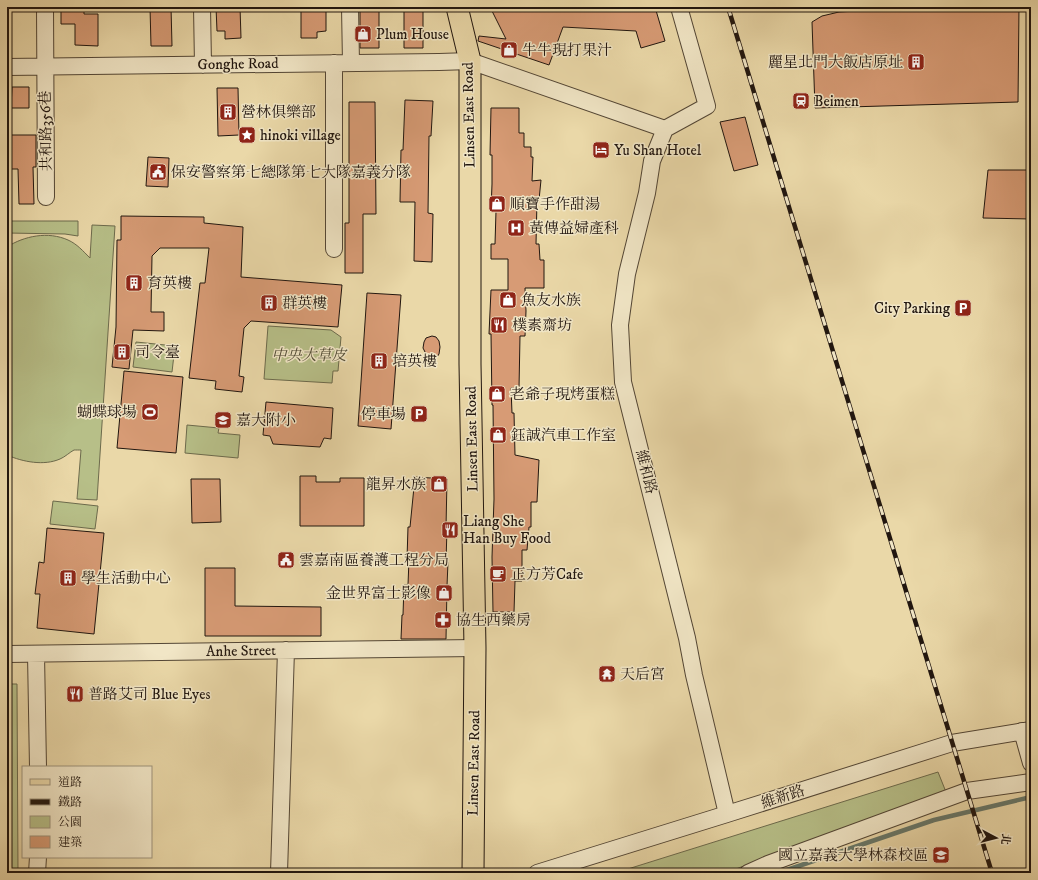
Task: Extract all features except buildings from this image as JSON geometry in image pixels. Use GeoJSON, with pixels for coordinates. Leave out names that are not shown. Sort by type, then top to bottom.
{"type":"FeatureCollection","features":[{"type":"Feature","properties":{"kind":"main road","name":"Linsen East Road"},"geometry":{"type":"LineString","coordinates":[[457,7],[470,61],[470,357],[475,648],[473,873]]}},
{"type":"Feature","properties":{"kind":"street","name":"共和路356巷"},"geometry":{"type":"LineString","coordinates":[[45,7],[46,196]]}},
{"type":"Feature","properties":{"kind":"street"},"geometry":{"type":"LineString","coordinates":[[202,7],[203,64]]}},
{"type":"Feature","properties":{"kind":"street"},"geometry":{"type":"LineString","coordinates":[[350,7],[351,63]]}},
{"type":"Feature","properties":{"kind":"street"},"geometry":{"type":"LineString","coordinates":[[470,61],[665,129],[707,106],[679,7]]}},
{"type":"Feature","properties":{"kind":"street","name":"Gonghe Road"},"geometry":{"type":"LineString","coordinates":[[7,67],[470,61]]}},
{"type":"Feature","properties":{"kind":"street"},"geometry":{"type":"LineString","coordinates":[[334,63],[334,249]]}},
{"type":"Feature","properties":{"kind":"street","name":"維和路"},"geometry":{"type":"LineString","coordinates":[[665,129],[652,161],[647,193],[627,274],[620,325],[623,382],[687,638],[694,675],[727,814]]}},
{"type":"Feature","properties":{"kind":"street","name":"Anhe Street"},"geometry":{"type":"LineString","coordinates":[[7,654],[475,648]]}},
{"type":"Feature","properties":{"kind":"street"},"geometry":{"type":"LineString","coordinates":[[279,873],[286,650]]}},
{"type":"Feature","properties":{"kind":"street"},"geometry":{"type":"LineString","coordinates":[[36,654],[38,766]]}},
{"type":"Feature","properties":{"kind":"street"},"geometry":{"type":"LineString","coordinates":[[1026,730],[1031,764]]}},
{"type":"Feature","properties":{"kind":"street","name":"維新路"},"geometry":{"type":"LineString","coordinates":[[537,873],[952,743],[1026,730]]}},
{"type":"Feature","properties":{"kind":"street"},"geometry":{"type":"LineString","coordinates":[[748,873],[967,791],[1031,782]]}},
{"type":"Feature","properties":{"kind":"street"},"geometry":{"type":"LineString","coordinates":[[37,873],[38,858]]}},
{"type":"Feature","properties":{"kind":"green space"},"geometry":{"type":"Polygon","coordinates":[[[7,221],[78,221],[78,236],[65,234],[7,233],[7,221]]]}},
{"type":"Feature","properties":{"kind":"green space"},"geometry":{"type":"Polygon","coordinates":[[[92,225],[115,226],[97,500],[77,499],[81,450],[74,450],[64,457],[54,461],[40,463],[20,460],[7,455],[7,247],[21,240],[36,236],[44,235],[60,237],[68,240],[80,248],[90,258],[92,225]]]}},
{"type":"Feature","properties":{"kind":"green space","name":"中央大草皮"},"geometry":{"type":"Polygon","coordinates":[[[268,326],[331,330],[341,337],[338,371],[333,371],[332,383],[264,379],[268,326]]]}},
{"type":"Feature","properties":{"kind":"green space"},"geometry":{"type":"Polygon","coordinates":[[[136,342],[175,346],[172,372],[133,367],[136,342]]]}},
{"type":"Feature","properties":{"kind":"green space"},"geometry":{"type":"Polygon","coordinates":[[[187,425],[219,428],[218,433],[240,435],[238,458],[185,453],[187,425]]]}},
{"type":"Feature","properties":{"kind":"green space"},"geometry":{"type":"Polygon","coordinates":[[[53,501],[98,506],[95,529],[50,524],[53,501]]]}},
{"type":"Feature","properties":{"kind":"green space"},"geometry":{"type":"Polygon","coordinates":[[[7,684],[17,684],[18,873],[7,873],[7,684]]]}},
{"type":"Feature","properties":{"kind":"green space"},"geometry":{"type":"Polygon","coordinates":[[[938,772],[948,797],[798,846],[725,873],[615,873],[938,772]]]}},
{"type":"Feature","properties":{"kind":"waterway"},"geometry":{"type":"LineString","coordinates":[[778,873],[934,820],[1031,797]]}},
{"type":"Feature","properties":{"kind":"railway"},"geometry":{"type":"LineString","coordinates":[[728,7],[992,873]]}},
{"type":"Feature","properties":{"kind":"place","name":"Plum House"},"geometry":{"type":"Point","coordinates":[363,34]}},
{"type":"Feature","properties":{"kind":"place","name":"牛牛現打果汁"},"geometry":{"type":"Point","coordinates":[509,50]}},
{"type":"Feature","properties":{"kind":"place","name":"麗星北門大飯店原址"},"geometry":{"type":"Point","coordinates":[916,62]}},
{"type":"Feature","properties":{"kind":"place","name":"Beimen"},"geometry":{"type":"Point","coordinates":[801,101]}},
{"type":"Feature","properties":{"kind":"place","name":"營林俱樂部"},"geometry":{"type":"Point","coordinates":[228,112]}},
{"type":"Feature","properties":{"kind":"place","name":"hinoki village"},"geometry":{"type":"Point","coordinates":[247,135]}},
{"type":"Feature","properties":{"kind":"place","name":"Yu Shan Hotel"},"geometry":{"type":"Point","coordinates":[601,150]}},
{"type":"Feature","properties":{"kind":"place","name":"保安警察第七總隊第七大隊嘉義分隊"},"geometry":{"type":"Point","coordinates":[158,172]}},
{"type":"Feature","properties":{"kind":"place","name":"順寶手作甜湯"},"geometry":{"type":"Point","coordinates":[497,204]}},
{"type":"Feature","properties":{"kind":"place","name":"黃傳益婦產科"},"geometry":{"type":"Point","coordinates":[516,228]}},
{"type":"Feature","properties":{"kind":"place","name":"育英樓"},"geometry":{"type":"Point","coordinates":[134,283]}},
{"type":"Feature","properties":{"kind":"place","name":"魚友水族"},"geometry":{"type":"Point","coordinates":[508,300]}},
{"type":"Feature","properties":{"kind":"place","name":"群英樓"},"geometry":{"type":"Point","coordinates":[269,303]}},
{"type":"Feature","properties":{"kind":"place","name":"City Parking"},"geometry":{"type":"Point","coordinates":[963,308]}},
{"type":"Feature","properties":{"kind":"place","name":"樸素齋坊"},"geometry":{"type":"Point","coordinates":[499,325]}},
{"type":"Feature","properties":{"kind":"place","name":"司令臺"},"geometry":{"type":"Point","coordinates":[122,352]}},
{"type":"Feature","properties":{"kind":"place","name":"培英樓"},"geometry":{"type":"Point","coordinates":[379,361]}},
{"type":"Feature","properties":{"kind":"place","name":"老爺子現烤蛋糕"},"geometry":{"type":"Point","coordinates":[497,394]}},
{"type":"Feature","properties":{"kind":"place","name":"蝴蝶球場"},"geometry":{"type":"Point","coordinates":[150,412]}},
{"type":"Feature","properties":{"kind":"place","name":"停車場"},"geometry":{"type":"Point","coordinates":[419,414]}},
{"type":"Feature","properties":{"kind":"place","name":"嘉大附小"},"geometry":{"type":"Point","coordinates":[223,420]}},
{"type":"Feature","properties":{"kind":"place","name":"鈺誠汽車工作室"},"geometry":{"type":"Point","coordinates":[498,435]}},
{"type":"Feature","properties":{"kind":"place","name":"龍昇水族"},"geometry":{"type":"Point","coordinates":[439,484]}},
{"type":"Feature","properties":{"kind":"place","name":"Liang She Han Buy Food"},"geometry":{"type":"Point","coordinates":[450,530]}},
{"type":"Feature","properties":{"kind":"place","name":"雲嘉南區養護工程分局"},"geometry":{"type":"Point","coordinates":[286,560]}},
{"type":"Feature","properties":{"kind":"place","name":"正方芳Cafe"},"geometry":{"type":"Point","coordinates":[498,574]}},
{"type":"Feature","properties":{"kind":"place","name":"學生活動中心"},"geometry":{"type":"Point","coordinates":[68,578]}},
{"type":"Feature","properties":{"kind":"place","name":"金世界富士影像"},"geometry":{"type":"Point","coordinates":[444,593]}},
{"type":"Feature","properties":{"kind":"place","name":"協生西藥房"},"geometry":{"type":"Point","coordinates":[443,620]}},
{"type":"Feature","properties":{"kind":"place","name":"天后宮"},"geometry":{"type":"Point","coordinates":[607,674]}},
{"type":"Feature","properties":{"kind":"place","name":"普路艾司 Blue Eyes"},"geometry":{"type":"Point","coordinates":[75,694]}},
{"type":"Feature","properties":{"kind":"place","name":"國立嘉義大學林森校區"},"geometry":{"type":"Point","coordinates":[941,855]}}]}
